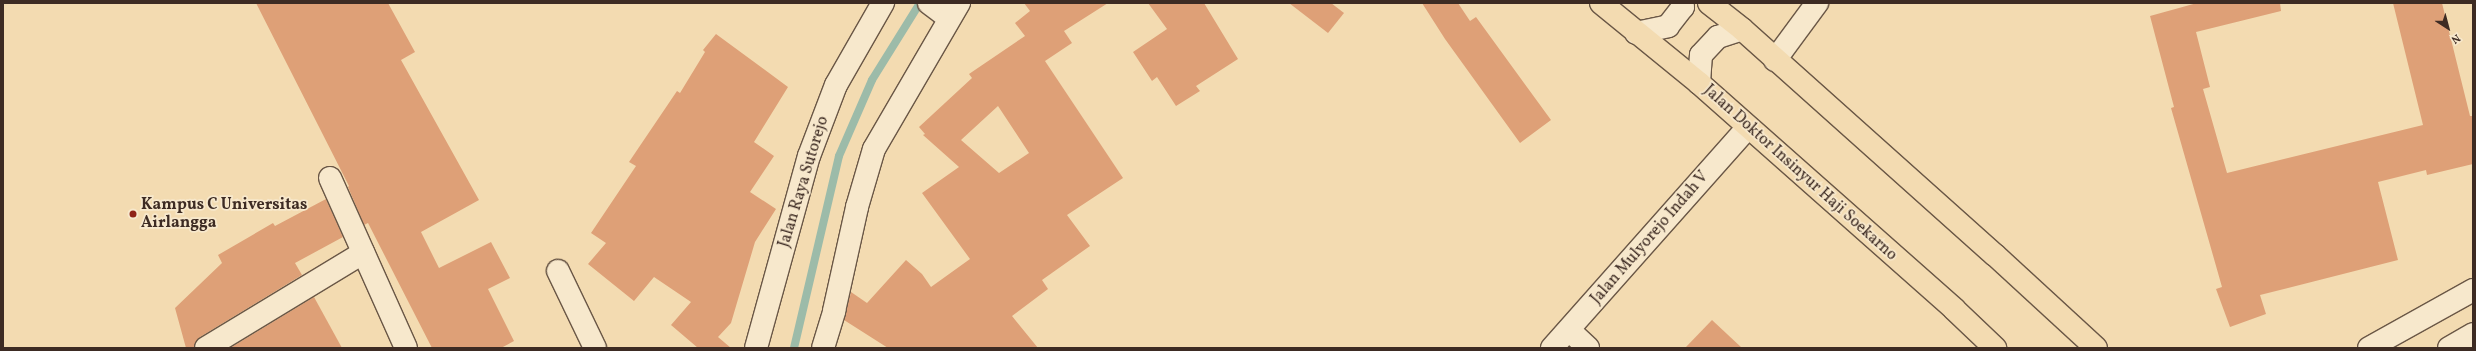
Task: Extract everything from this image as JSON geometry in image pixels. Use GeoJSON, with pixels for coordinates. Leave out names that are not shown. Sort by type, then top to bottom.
{"type":"FeatureCollection","features":[{"type":"Feature","properties":{"kind":"main road","name":"Jalan Doktor Insinyur Haji Soekarno"},"geometry":{"type":"LineString","coordinates":[[1601,3],[1699,83],[1747,128],[1954,309],[1995,348]]}},
{"type":"Feature","properties":{"kind":"main road"},"geometry":{"type":"LineString","coordinates":[[1709,3],[1742,28],[1775,60],[1995,255],[2096,348]]}},
{"type":"Feature","properties":{"kind":"street","name":"Jalan Raya Sutorejo"},"geometry":{"type":"LineString","coordinates":[[756,348],[809,156],[836,85],[883,3]]}},
{"type":"Feature","properties":{"kind":"street"},"geometry":{"type":"LineString","coordinates":[[1636,33],[1668,26],[1682,7],[1682,3]]}},
{"type":"Feature","properties":{"kind":"street"},"geometry":{"type":"LineString","coordinates":[[1775,60],[1817,3]]}},
{"type":"Feature","properties":{"kind":"street"},"geometry":{"type":"LineString","coordinates":[[823,348],[834,311],[857,207],[874,148],[943,8]]}},
{"type":"Feature","properties":{"kind":"street"},"geometry":{"type":"LineString","coordinates":[[1699,83],[1701,55],[1718,37],[1742,28]]}},
{"type":"Feature","properties":{"kind":"street","name":"Jalan Mulyorejo Indah V"},"geometry":{"type":"LineString","coordinates":[[1552,348],[1747,128]]}},
{"type":"Feature","properties":{"kind":"street"},"geometry":{"type":"LineString","coordinates":[[330,178],[406,348]]}},
{"type":"Feature","properties":{"kind":"street"},"geometry":{"type":"LineString","coordinates":[[206,348],[363,253]]}},
{"type":"Feature","properties":{"kind":"street"},"geometry":{"type":"LineString","coordinates":[[558,271],[595,348]]}},
{"type":"Feature","properties":{"kind":"street"},"geometry":{"type":"LineString","coordinates":[[2369,348],[2473,290]]}},
{"type":"Feature","properties":{"kind":"street"},"geometry":{"type":"LineString","coordinates":[[1569,330],[1588,348]]}},
{"type":"Feature","properties":{"kind":"street"},"geometry":{"type":"LineString","coordinates":[[2449,348],[2473,334]]}},
{"type":"Feature","properties":{"kind":"building"},"geometry":{"type":"Polygon","coordinates":[[[256,3],[388,3],[415,52],[401,60],[479,200],[421,232],[439,268],[491,242],[510,278],[488,289],[514,341],[501,348],[432,348],[368,223],[364,225],[348,187],[349,186],[256,3]]]}},
{"type":"Feature","properties":{"kind":"building"},"geometry":{"type":"Polygon","coordinates":[[[1024,3],[1108,3],[1064,31],[1072,43],[1045,61],[1123,178],[1067,215],[1090,246],[1042,280],[1048,289],[1012,316],[1038,348],[888,348],[844,320],[851,292],[867,303],[906,260],[922,274],[931,287],[970,259],[922,193],[959,167],[923,135],[925,134],[919,127],[972,78],[969,74],[1025,36],[1015,23],[1030,11],[1024,3]],[[998,106],[961,140],[999,173],[1029,153],[998,106]]]}},
{"type":"Feature","properties":{"kind":"building"},"geometry":{"type":"Polygon","coordinates":[[[1148,3],[1204,3],[1238,59],[1196,86],[1200,91],[1176,106],[1157,77],[1152,81],[1133,52],[1167,29],[1148,3]]]}},
{"type":"Feature","properties":{"kind":"building"},"geometry":{"type":"Polygon","coordinates":[[[1289,3],[1331,3],[1344,13],[1328,33],[1289,3]]]}},
{"type":"Feature","properties":{"kind":"building"},"geometry":{"type":"Polygon","coordinates":[[[1422,3],[1458,3],[1470,21],[1476,17],[1551,120],[1520,143],[1445,39],[1422,3]]]}},
{"type":"Feature","properties":{"kind":"building"},"geometry":{"type":"Polygon","coordinates":[[[2197,3],[2280,3],[2281,11],[2196,32],[2210,87],[2203,89],[2227,173],[2423,125],[2393,3],[2442,3],[2470,116],[2473,116],[2473,164],[2427,175],[2426,170],[2378,182],[2398,260],[2260,295],[2266,314],[2230,327],[2216,289],[2222,287],[2171,108],[2174,107],[2150,16],[2197,3]]]}},
{"type":"Feature","properties":{"kind":"building"},"geometry":{"type":"Polygon","coordinates":[[[716,34],[788,87],[754,142],[774,156],[750,192],[776,209],[755,242],[731,323],[718,337],[731,348],[698,348],[671,325],[691,302],[654,277],[634,301],[588,264],[606,243],[591,233],[636,166],[629,162],[677,91],[680,93],[705,52],[703,50],[716,34]]]}},
{"type":"Feature","properties":{"kind":"building"},"geometry":{"type":"Polygon","coordinates":[[[326,199],[343,237],[295,263],[302,275],[200,337],[194,348],[186,348],[175,308],[222,263],[218,255],[273,223],[275,226],[326,199]]]}},
{"type":"Feature","properties":{"kind":"building"},"geometry":{"type":"Polygon","coordinates":[[[314,297],[342,348],[230,348],[314,297]]]}},
{"type":"Feature","properties":{"kind":"building"},"geometry":{"type":"Polygon","coordinates":[[[1712,320],[1742,348],[1685,348],[1712,320]]]}},
{"type":"Feature","properties":{"kind":"waterway"},"geometry":{"type":"LineString","coordinates":[[794,348],[839,156],[872,80],[920,3]]}},
{"type":"Feature","properties":{"kind":"place","name":"Kampus C Universitas Airlangga"},"geometry":{"type":"Point","coordinates":[133,214]}}]}
